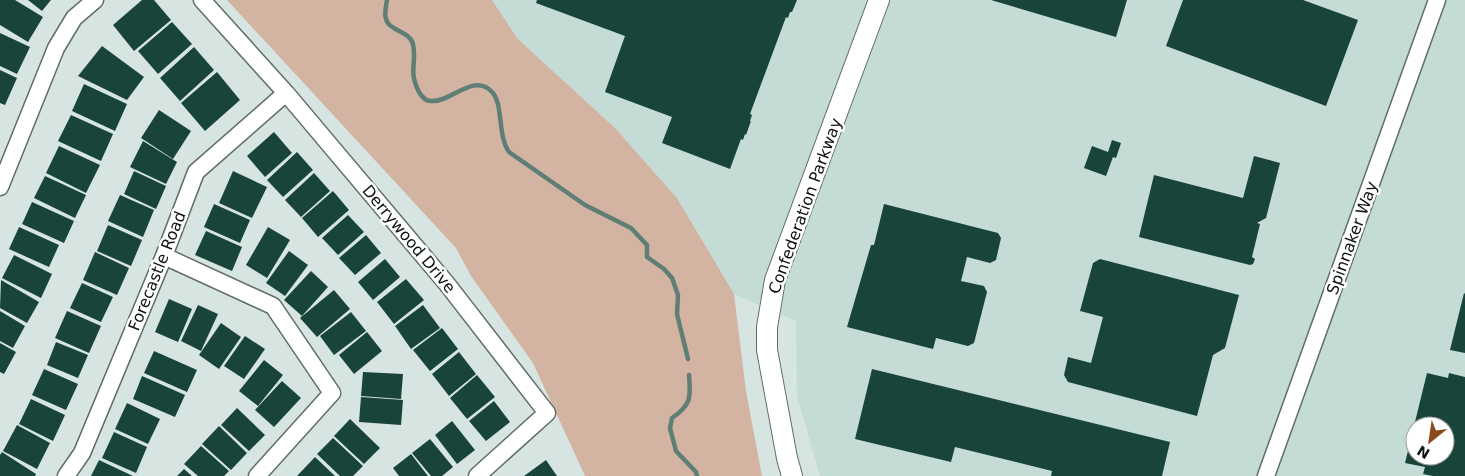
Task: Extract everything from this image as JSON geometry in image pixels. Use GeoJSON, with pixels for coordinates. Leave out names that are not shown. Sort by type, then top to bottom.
{"type":"FeatureCollection","features":[{"type":"Feature","properties":{"kind":"street"},"geometry":{"type":"LineString","coordinates":[[0,187],[56,48],[74,18],[95,0]]}},
{"type":"Feature","properties":{"kind":"street","name":"Derrywood Drive"},"geometry":{"type":"LineString","coordinates":[[202,0],[286,93],[447,284],[547,413],[478,476]]}},
{"type":"Feature","properties":{"kind":"street","name":"Confederation Parkway"},"geometry":{"type":"LineString","coordinates":[[792,476],[767,350],[768,317],[775,280],[879,0]]}},
{"type":"Feature","properties":{"kind":"street","name":"Spinnaker Way"},"geometry":{"type":"LineString","coordinates":[[1266,476],[1437,0]]}},
{"type":"Feature","properties":{"kind":"street","name":"Forecastle Road"},"geometry":{"type":"LineString","coordinates":[[66,476],[82,452],[164,256],[196,172],[286,93]]}},
{"type":"Feature","properties":{"kind":"street"},"geometry":{"type":"LineString","coordinates":[[164,256],[273,306],[332,393],[257,476]]}},
{"type":"Feature","properties":{"kind":"shaded area"},"geometry":{"type":"Polygon","coordinates":[[[227,0],[492,0],[517,38],[616,129],[677,198],[734,294],[746,391],[762,476],[585,476],[533,363],[471,276],[456,248],[227,0]]]}},
{"type":"Feature","properties":{"kind":"shaded area"},"geometry":{"type":"Polygon","coordinates":[[[492,0],[1465,0],[1465,476],[820,476],[797,396],[796,321],[734,294],[677,198],[616,129],[517,38],[492,0]]]}},
{"type":"Feature","properties":{"kind":"building"},"geometry":{"type":"Polygon","coordinates":[[[0,0],[15,0],[43,17],[28,42],[0,25],[0,0]]]}},
{"type":"Feature","properties":{"kind":"building"},"geometry":{"type":"Polygon","coordinates":[[[28,0],[51,0],[42,11],[28,0]]]}},
{"type":"Feature","properties":{"kind":"building"},"geometry":{"type":"Polygon","coordinates":[[[142,0],[154,0],[171,20],[134,51],[113,25],[142,0]]]}},
{"type":"Feature","properties":{"kind":"building"},"geometry":{"type":"Polygon","coordinates":[[[537,0],[797,0],[792,12],[790,12],[788,18],[786,17],[750,114],[752,115],[751,121],[746,135],[743,140],[741,139],[730,169],[662,143],[672,117],[605,92],[625,36],[536,3],[537,0]]]}},
{"type":"Feature","properties":{"kind":"building"},"geometry":{"type":"Polygon","coordinates":[[[991,0],[1127,0],[1116,37],[991,0]]]}},
{"type":"Feature","properties":{"kind":"building"},"geometry":{"type":"Polygon","coordinates":[[[1183,0],[1303,0],[1358,20],[1326,106],[1166,46],[1183,0]]]}},
{"type":"Feature","properties":{"kind":"building"},"geometry":{"type":"Polygon","coordinates":[[[172,22],[192,44],[158,74],[138,51],[172,22]]]}},
{"type":"Feature","properties":{"kind":"building"},"geometry":{"type":"Polygon","coordinates":[[[0,33],[30,47],[17,74],[0,66],[0,33]]]}},
{"type":"Feature","properties":{"kind":"building"},"geometry":{"type":"Polygon","coordinates":[[[102,46],[144,77],[127,100],[78,76],[102,46]]]}},
{"type":"Feature","properties":{"kind":"building"},"geometry":{"type":"Polygon","coordinates":[[[194,47],[214,70],[180,101],[160,78],[194,47]]]}},
{"type":"Feature","properties":{"kind":"building"},"geometry":{"type":"Polygon","coordinates":[[[0,70],[17,78],[5,105],[0,103],[0,70]]]}},
{"type":"Feature","properties":{"kind":"building"},"geometry":{"type":"Polygon","coordinates":[[[217,72],[240,100],[205,131],[181,103],[217,72]]]}},
{"type":"Feature","properties":{"kind":"building"},"geometry":{"type":"Polygon","coordinates":[[[84,84],[127,104],[115,131],[72,111],[84,84]]]}},
{"type":"Feature","properties":{"kind":"building"},"geometry":{"type":"Polygon","coordinates":[[[159,110],[191,131],[173,159],[141,138],[159,110]]]}},
{"type":"Feature","properties":{"kind":"building"},"geometry":{"type":"Polygon","coordinates":[[[71,115],[113,134],[101,161],[58,141],[71,115]]]}},
{"type":"Feature","properties":{"kind":"building"},"geometry":{"type":"Polygon","coordinates":[[[274,132],[292,153],[265,177],[247,156],[274,132]]]}},
{"type":"Feature","properties":{"kind":"building"},"geometry":{"type":"Polygon","coordinates":[[[1112,140],[1121,143],[1116,158],[1113,157],[1106,176],[1084,168],[1092,146],[1108,152],[1112,140]]]}},
{"type":"Feature","properties":{"kind":"building"},"geometry":{"type":"Polygon","coordinates":[[[143,141],[177,162],[166,184],[130,167],[143,141]]]}},
{"type":"Feature","properties":{"kind":"building"},"geometry":{"type":"Polygon","coordinates":[[[59,146],[100,165],[86,193],[46,173],[59,146]]]}},
{"type":"Feature","properties":{"kind":"building"},"geometry":{"type":"Polygon","coordinates":[[[297,152],[313,170],[283,197],[267,180],[297,152]]]}},
{"type":"Feature","properties":{"kind":"building"},"geometry":{"type":"Polygon","coordinates":[[[1254,156],[1280,163],[1266,218],[1257,223],[1260,224],[1252,257],[1255,259],[1253,264],[1250,265],[1139,237],[1154,175],[1243,198],[1254,156]]]}},
{"type":"Feature","properties":{"kind":"building"},"geometry":{"type":"Polygon","coordinates":[[[134,171],[166,186],[156,209],[124,194],[134,171]]]}},
{"type":"Feature","properties":{"kind":"building"},"geometry":{"type":"Polygon","coordinates":[[[233,171],[267,187],[252,218],[219,203],[233,171]]]}},
{"type":"Feature","properties":{"kind":"building"},"geometry":{"type":"Polygon","coordinates":[[[314,173],[330,191],[301,217],[285,200],[314,173]]]}},
{"type":"Feature","properties":{"kind":"building"},"geometry":{"type":"Polygon","coordinates":[[[45,176],[86,195],[75,218],[34,198],[45,176]]]}},
{"type":"Feature","properties":{"kind":"building"},"geometry":{"type":"Polygon","coordinates":[[[333,191],[349,210],[318,237],[302,218],[333,191]]]}},
{"type":"Feature","properties":{"kind":"building"},"geometry":{"type":"Polygon","coordinates":[[[120,195],[154,210],[143,237],[108,221],[120,195]]]}},
{"type":"Feature","properties":{"kind":"building"},"geometry":{"type":"Polygon","coordinates":[[[32,202],[74,221],[64,243],[22,224],[32,202]]]}},
{"type":"Feature","properties":{"kind":"building"},"geometry":{"type":"Polygon","coordinates":[[[214,204],[250,220],[240,243],[204,227],[214,204]]]}},
{"type":"Feature","properties":{"kind":"building"},"geometry":{"type":"Polygon","coordinates":[[[884,204],[998,233],[1001,238],[996,260],[990,263],[967,257],[961,281],[984,286],[987,292],[974,343],[968,346],[936,338],[933,349],[847,327],[871,245],[874,245],[884,204]]]}},
{"type":"Feature","properties":{"kind":"building"},"geometry":{"type":"Polygon","coordinates":[[[348,215],[364,232],[338,255],[322,238],[348,215]]]}},
{"type":"Feature","properties":{"kind":"building"},"geometry":{"type":"Polygon","coordinates":[[[108,225],[142,240],[131,266],[97,251],[108,225]]]}},
{"type":"Feature","properties":{"kind":"building"},"geometry":{"type":"Polygon","coordinates":[[[19,227],[59,245],[49,267],[9,249],[19,227]]]}},
{"type":"Feature","properties":{"kind":"building"},"geometry":{"type":"Polygon","coordinates":[[[268,227],[290,240],[267,278],[246,265],[268,227]]]}},
{"type":"Feature","properties":{"kind":"building"},"geometry":{"type":"Polygon","coordinates":[[[206,231],[242,247],[232,271],[195,255],[206,231]]]}},
{"type":"Feature","properties":{"kind":"building"},"geometry":{"type":"Polygon","coordinates":[[[366,235],[381,253],[355,275],[339,258],[366,235]]]}},
{"type":"Feature","properties":{"kind":"building"},"geometry":{"type":"Polygon","coordinates":[[[289,251],[308,265],[285,296],[266,283],[289,251]]]}},
{"type":"Feature","properties":{"kind":"building"},"geometry":{"type":"Polygon","coordinates":[[[95,252],[129,268],[117,295],[83,280],[95,252]]]}},
{"type":"Feature","properties":{"kind":"building"},"geometry":{"type":"Polygon","coordinates":[[[14,255],[52,274],[41,298],[2,278],[14,255]]]}},
{"type":"Feature","properties":{"kind":"building"},"geometry":{"type":"Polygon","coordinates":[[[385,259],[400,277],[373,300],[358,282],[385,259]]]}},
{"type":"Feature","properties":{"kind":"building"},"geometry":{"type":"Polygon","coordinates":[[[1100,259],[1239,295],[1225,348],[1213,355],[1197,416],[1068,382],[1064,375],[1068,357],[1091,363],[1103,317],[1080,311],[1093,263],[1100,259]]]}},
{"type":"Feature","properties":{"kind":"building"},"geometry":{"type":"Polygon","coordinates":[[[311,271],[328,287],[302,316],[284,300],[311,271]]]}},
{"type":"Feature","properties":{"kind":"building"},"geometry":{"type":"Polygon","coordinates":[[[406,279],[424,300],[394,324],[377,302],[406,279]]]}},
{"type":"Feature","properties":{"kind":"building"},"geometry":{"type":"Polygon","coordinates":[[[1,280],[39,302],[27,323],[0,308],[1,280]]]}},
{"type":"Feature","properties":{"kind":"building"},"geometry":{"type":"Polygon","coordinates":[[[82,283],[113,297],[101,322],[70,308],[82,283]]]}},
{"type":"Feature","properties":{"kind":"building"},"geometry":{"type":"Polygon","coordinates":[[[334,290],[350,309],[317,337],[300,318],[334,290]]]}},
{"type":"Feature","properties":{"kind":"building"},"geometry":{"type":"Polygon","coordinates":[[[1465,294],[1465,353],[1450,350],[1465,294]]]}},
{"type":"Feature","properties":{"kind":"building"},"geometry":{"type":"Polygon","coordinates":[[[169,299],[192,309],[178,342],[155,332],[169,299]]]}},
{"type":"Feature","properties":{"kind":"building"},"geometry":{"type":"Polygon","coordinates":[[[198,305],[218,314],[201,351],[181,341],[198,305]]]}},
{"type":"Feature","properties":{"kind":"building"},"geometry":{"type":"Polygon","coordinates":[[[423,305],[440,328],[411,349],[395,326],[423,305]]]}},
{"type":"Feature","properties":{"kind":"building"},"geometry":{"type":"Polygon","coordinates":[[[0,311],[25,326],[13,348],[0,341],[0,311]]]}},
{"type":"Feature","properties":{"kind":"building"},"geometry":{"type":"Polygon","coordinates":[[[67,311],[101,326],[89,353],[55,338],[67,311]]]}},
{"type":"Feature","properties":{"kind":"building"},"geometry":{"type":"Polygon","coordinates":[[[351,312],[366,331],[334,355],[320,336],[351,312]]]}},
{"type":"Feature","properties":{"kind":"building"},"geometry":{"type":"Polygon","coordinates":[[[221,323],[241,337],[219,369],[199,355],[221,323]]]}},
{"type":"Feature","properties":{"kind":"building"},"geometry":{"type":"Polygon","coordinates":[[[442,328],[458,349],[430,371],[413,350],[442,328]]]}},
{"type":"Feature","properties":{"kind":"building"},"geometry":{"type":"Polygon","coordinates":[[[367,332],[382,351],[354,374],[339,355],[367,332]]]}},
{"type":"Feature","properties":{"kind":"building"},"geometry":{"type":"Polygon","coordinates":[[[245,336],[265,349],[244,379],[224,366],[245,336]]]}},
{"type":"Feature","properties":{"kind":"building"},"geometry":{"type":"Polygon","coordinates":[[[56,342],[88,355],[78,378],[47,365],[56,342]]]}},
{"type":"Feature","properties":{"kind":"building"},"geometry":{"type":"Polygon","coordinates":[[[0,343],[16,352],[4,374],[0,372],[0,343]]]}},
{"type":"Feature","properties":{"kind":"building"},"geometry":{"type":"Polygon","coordinates":[[[154,351],[197,370],[187,392],[144,373],[154,351]]]}},
{"type":"Feature","properties":{"kind":"building"},"geometry":{"type":"Polygon","coordinates":[[[459,352],[476,374],[449,396],[432,374],[459,352]]]}},
{"type":"Feature","properties":{"kind":"building"},"geometry":{"type":"Polygon","coordinates":[[[264,360],[283,375],[258,406],[239,391],[264,360]]]}},
{"type":"Feature","properties":{"kind":"building"},"geometry":{"type":"Polygon","coordinates":[[[44,369],[78,384],[66,410],[32,395],[44,369]]]}},
{"type":"Feature","properties":{"kind":"building"},"geometry":{"type":"Polygon","coordinates":[[[872,369],[1170,442],[1162,476],[1051,476],[1052,471],[955,447],[951,462],[855,439],[872,369]]]}},
{"type":"Feature","properties":{"kind":"building"},"geometry":{"type":"Polygon","coordinates":[[[363,372],[403,374],[401,399],[361,396],[363,372]]]}},
{"type":"Feature","properties":{"kind":"building"},"geometry":{"type":"Polygon","coordinates":[[[1427,373],[1448,378],[1449,373],[1465,377],[1465,476],[1433,476],[1423,474],[1425,467],[1420,466],[1455,466],[1455,416],[1416,416],[1427,373]]]}},
{"type":"Feature","properties":{"kind":"building"},"geometry":{"type":"Polygon","coordinates":[[[477,375],[495,397],[467,419],[450,398],[477,375]]]}},
{"type":"Feature","properties":{"kind":"building"},"geometry":{"type":"Polygon","coordinates":[[[142,376],[185,395],[175,417],[133,399],[142,376]]]}},
{"type":"Feature","properties":{"kind":"building"},"geometry":{"type":"Polygon","coordinates":[[[282,381],[301,398],[274,427],[255,410],[282,381]]]}},
{"type":"Feature","properties":{"kind":"building"},"geometry":{"type":"Polygon","coordinates":[[[361,397],[403,400],[401,425],[359,422],[361,397]]]}},
{"type":"Feature","properties":{"kind":"building"},"geometry":{"type":"Polygon","coordinates":[[[31,399],[65,415],[53,441],[19,424],[31,399]]]}},
{"type":"Feature","properties":{"kind":"building"},"geometry":{"type":"Polygon","coordinates":[[[494,401],[510,422],[486,441],[469,421],[494,401]]]}},
{"type":"Feature","properties":{"kind":"building"},"geometry":{"type":"Polygon","coordinates":[[[127,403],[160,419],[148,444],[115,429],[127,403]]]}},
{"type":"Feature","properties":{"kind":"building"},"geometry":{"type":"Polygon","coordinates":[[[237,408],[265,435],[249,451],[221,425],[237,408]]]}},
{"type":"Feature","properties":{"kind":"building"},"geometry":{"type":"Polygon","coordinates":[[[350,419],[380,448],[364,464],[334,436],[350,419]]]}},
{"type":"Feature","properties":{"kind":"building"},"geometry":{"type":"Polygon","coordinates":[[[452,421],[475,450],[457,464],[435,435],[452,421]]]}},
{"type":"Feature","properties":{"kind":"building"},"geometry":{"type":"Polygon","coordinates":[[[17,425],[50,443],[37,469],[3,451],[17,425]]]}},
{"type":"Feature","properties":{"kind":"building"},"geometry":{"type":"Polygon","coordinates":[[[219,426],[247,453],[231,470],[202,444],[219,426]]]}},
{"type":"Feature","properties":{"kind":"building"},"geometry":{"type":"Polygon","coordinates":[[[114,432],[147,447],[136,473],[102,458],[114,432]]]}},
{"type":"Feature","properties":{"kind":"building"},"geometry":{"type":"Polygon","coordinates":[[[333,438],[363,466],[353,476],[340,476],[317,454],[333,438]]]}},
{"type":"Feature","properties":{"kind":"building"},"geometry":{"type":"Polygon","coordinates":[[[430,439],[453,467],[442,476],[431,476],[412,453],[430,439]]]}},
{"type":"Feature","properties":{"kind":"building"},"geometry":{"type":"Polygon","coordinates":[[[201,446],[229,471],[224,476],[198,476],[184,464],[201,446]]]}},
{"type":"Feature","properties":{"kind":"building"},"geometry":{"type":"Polygon","coordinates":[[[2,452],[36,474],[35,476],[0,476],[0,455],[2,452]]]}},
{"type":"Feature","properties":{"kind":"building"},"geometry":{"type":"Polygon","coordinates":[[[411,454],[428,476],[399,476],[393,468],[411,454]]]}},
{"type":"Feature","properties":{"kind":"building"},"geometry":{"type":"Polygon","coordinates":[[[315,457],[335,476],[297,476],[315,457]]]}},
{"type":"Feature","properties":{"kind":"building"},"geometry":{"type":"Polygon","coordinates":[[[99,460],[133,476],[91,476],[99,460]]]}},
{"type":"Feature","properties":{"kind":"building"},"geometry":{"type":"Polygon","coordinates":[[[546,460],[557,476],[524,476],[546,460]]]}},
{"type":"Feature","properties":{"kind":"building"},"geometry":{"type":"Polygon","coordinates":[[[184,469],[192,476],[177,476],[184,469]]]}},
{"type":"Feature","properties":{"kind":"waterway"},"geometry":{"type":"LineString","coordinates":[[387,0],[385,14],[388,23],[408,36],[413,44],[414,78],[419,92],[424,98],[429,101],[438,100],[469,87],[484,86],[491,91],[498,103],[503,137],[509,152],[585,205],[631,228],[647,245],[647,257],[664,269],[672,278],[678,295],[677,314],[688,359]]}},
{"type":"Feature","properties":{"kind":"waterway"},"geometry":{"type":"LineString","coordinates":[[689,375],[690,395],[683,409],[672,418],[670,428],[676,451],[696,472],[697,476]]}}]}
